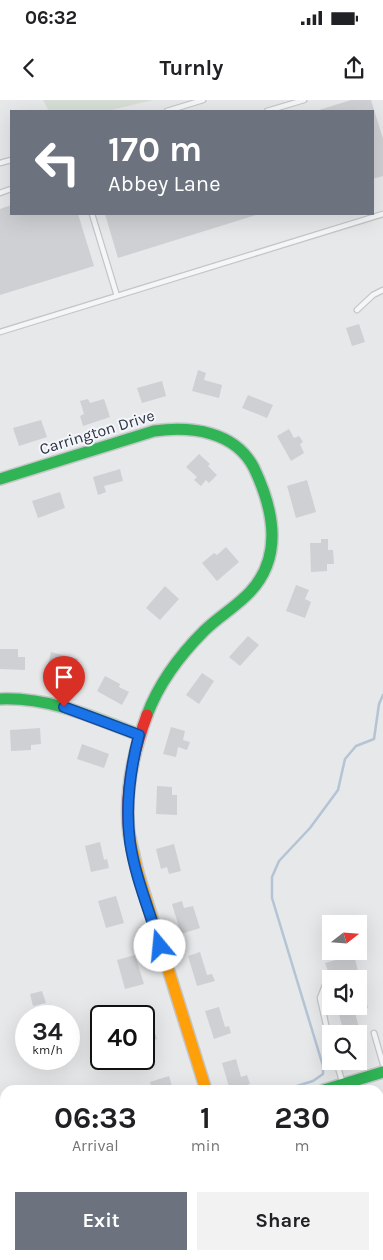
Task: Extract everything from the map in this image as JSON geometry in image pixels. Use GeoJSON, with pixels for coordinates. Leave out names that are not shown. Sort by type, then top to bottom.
{"type":"FeatureCollection","features":[{"type":"Feature","properties":{"kind":"street","name":"Carrington Drive"},"geometry":{"type":"LineString","coordinates":[[0,478],[154,431],[175,427],[202,430],[235,445],[249,460],[267,500],[273,523],[273,542],[268,563],[247,597],[204,631],[165,678],[154,697],[139,735],[131,767],[128,799],[130,842],[138,874],[204,1085]]}},
{"type":"Feature","properties":{"kind":"street"},"geometry":{"type":"LineString","coordinates":[[0,699],[34,700],[64,707],[139,735]]}},
{"type":"Feature","properties":{"kind":"street"},"geometry":{"type":"LineString","coordinates":[[340,1085],[383,1072]]}},
{"type":"Feature","properties":{"kind":"lane"},"geometry":{"type":"LineString","coordinates":[[171,110],[203,100]]}},
{"type":"Feature","properties":{"kind":"lane"},"geometry":{"type":"LineString","coordinates":[[270,110],[304,100]]}},
{"type":"Feature","properties":{"kind":"lane"},"geometry":{"type":"LineString","coordinates":[[0,332],[383,214]]}},
{"type":"Feature","properties":{"kind":"lane"},"geometry":{"type":"LineString","coordinates":[[92,215],[117,296]]}},
{"type":"Feature","properties":{"kind":"lane"},"geometry":{"type":"LineString","coordinates":[[357,310],[373,295],[383,290]]}},
{"type":"Feature","properties":{"kind":"lane"},"geometry":{"type":"LineString","coordinates":[[322,993],[320,998],[322,1007]]}},
{"type":"Feature","properties":{"kind":"lane"},"geometry":{"type":"LineString","coordinates":[[374,1033],[383,1064]]}},
{"type":"Feature","properties":{"kind":"lane"},"geometry":{"type":"LineString","coordinates":[[339,1070],[343,1084]]}},
{"type":"Feature","properties":{"kind":"shaded area"},"geometry":{"type":"Polygon","coordinates":[[[43,100],[153,100],[111,110],[48,110],[43,100]]]}},
{"type":"Feature","properties":{"kind":"building"},"geometry":{"type":"Polygon","coordinates":[[[351,100],[371,100],[383,139],[383,176],[374,178],[374,110],[319,110],[351,100]]]}},
{"type":"Feature","properties":{"kind":"building"},"geometry":{"type":"Polygon","coordinates":[[[10,205],[10,215],[78,215],[94,266],[0,295],[0,209],[10,205]]]}},
{"type":"Feature","properties":{"kind":"building"},"geometry":{"type":"Polygon","coordinates":[[[105,215],[256,215],[118,258],[105,215]]]}},
{"type":"Feature","properties":{"kind":"building"},"geometry":{"type":"Polygon","coordinates":[[[359,324],[365,342],[352,346],[346,328],[359,324]]]}},
{"type":"Feature","properties":{"kind":"building"},"geometry":{"type":"Polygon","coordinates":[[[198,370],[206,373],[204,380],[222,385],[219,398],[192,391],[198,370]]]}},
{"type":"Feature","properties":{"kind":"building"},"geometry":{"type":"Polygon","coordinates":[[[162,381],[166,396],[142,403],[137,388],[162,381]]]}},
{"type":"Feature","properties":{"kind":"building"},"geometry":{"type":"Polygon","coordinates":[[[248,395],[273,405],[267,418],[242,408],[248,395]]]}},
{"type":"Feature","properties":{"kind":"building"},"geometry":{"type":"Polygon","coordinates":[[[88,399],[90,403],[104,399],[110,417],[83,426],[80,416],[84,414],[80,401],[88,399]]]}},
{"type":"Feature","properties":{"kind":"building"},"geometry":{"type":"Polygon","coordinates":[[[41,420],[47,437],[19,446],[13,428],[41,420]]]}},
{"type":"Feature","properties":{"kind":"building"},"geometry":{"type":"Polygon","coordinates":[[[289,429],[294,438],[299,436],[303,442],[300,444],[304,453],[291,461],[277,436],[289,429]]]}},
{"type":"Feature","properties":{"kind":"building"},"geometry":{"type":"Polygon","coordinates":[[[199,454],[210,464],[208,466],[217,475],[209,483],[206,480],[201,486],[194,480],[197,477],[186,467],[199,454]]]}},
{"type":"Feature","properties":{"kind":"building"},"geometry":{"type":"Polygon","coordinates":[[[120,469],[123,481],[104,486],[106,492],[98,495],[93,477],[120,469]]]}},
{"type":"Feature","properties":{"kind":"building"},"geometry":{"type":"Polygon","coordinates":[[[307,480],[316,512],[296,518],[287,486],[307,480]]]}},
{"type":"Feature","properties":{"kind":"building"},"geometry":{"type":"Polygon","coordinates":[[[60,492],[65,508],[38,518],[32,501],[60,492]]]}},
{"type":"Feature","properties":{"kind":"building"},"geometry":{"type":"Polygon","coordinates":[[[321,539],[328,539],[328,550],[333,550],[334,564],[327,564],[327,571],[311,572],[310,543],[321,543],[321,539]]]}},
{"type":"Feature","properties":{"kind":"building"},"geometry":{"type":"Polygon","coordinates":[[[226,547],[239,562],[217,581],[202,563],[214,553],[217,555],[226,547]]]}},
{"type":"Feature","properties":{"kind":"building"},"geometry":{"type":"Polygon","coordinates":[[[296,585],[309,590],[305,599],[311,602],[305,618],[286,611],[296,585]]]}},
{"type":"Feature","properties":{"kind":"building"},"geometry":{"type":"Polygon","coordinates":[[[165,586],[179,599],[160,620],[146,608],[165,586]]]}},
{"type":"Feature","properties":{"kind":"building"},"geometry":{"type":"Polygon","coordinates":[[[248,636],[259,645],[240,666],[229,657],[248,636]]]}},
{"type":"Feature","properties":{"kind":"building"},"geometry":{"type":"Polygon","coordinates":[[[0,649],[18,649],[18,657],[25,657],[25,670],[0,669],[0,649]]]}},
{"type":"Feature","properties":{"kind":"building"},"geometry":{"type":"Polygon","coordinates":[[[51,652],[78,659],[74,676],[47,669],[51,652]]]}},
{"type":"Feature","properties":{"kind":"building"},"geometry":{"type":"Polygon","coordinates":[[[202,673],[214,681],[199,704],[186,695],[202,673]]]}},
{"type":"Feature","properties":{"kind":"building"},"geometry":{"type":"Polygon","coordinates":[[[105,676],[120,684],[119,687],[129,692],[122,705],[97,691],[105,676]]]}},
{"type":"Feature","properties":{"kind":"building"},"geometry":{"type":"Polygon","coordinates":[[[171,727],[185,731],[183,740],[190,742],[187,750],[178,747],[176,757],[163,754],[171,727]]]}},
{"type":"Feature","properties":{"kind":"building"},"geometry":{"type":"Polygon","coordinates":[[[40,728],[41,744],[31,745],[31,750],[11,751],[10,730],[40,728]]]}},
{"type":"Feature","properties":{"kind":"building"},"geometry":{"type":"Polygon","coordinates":[[[82,744],[109,754],[104,768],[77,759],[82,744]]]}},
{"type":"Feature","properties":{"kind":"building"},"geometry":{"type":"Polygon","coordinates":[[[157,786],[172,787],[172,795],[177,795],[177,815],[156,814],[157,786]]]}},
{"type":"Feature","properties":{"kind":"building"},"geometry":{"type":"Polygon","coordinates":[[[100,842],[104,860],[107,859],[109,868],[91,872],[85,846],[100,842]]]}},
{"type":"Feature","properties":{"kind":"building"},"geometry":{"type":"Polygon","coordinates":[[[174,844],[181,871],[169,874],[167,867],[161,869],[156,849],[174,844]]]}},
{"type":"Feature","properties":{"kind":"building"},"geometry":{"type":"Polygon","coordinates":[[[116,896],[124,923],[106,928],[98,901],[116,896]]]}},
{"type":"Feature","properties":{"kind":"building"},"geometry":{"type":"Polygon","coordinates":[[[182,901],[184,908],[193,906],[200,928],[181,934],[172,904],[182,901]]]}},
{"type":"Feature","properties":{"kind":"building"},"geometry":{"type":"Polygon","coordinates":[[[200,952],[207,975],[212,974],[215,981],[197,986],[188,956],[200,952]]]}},
{"type":"Feature","properties":{"kind":"building"},"geometry":{"type":"Polygon","coordinates":[[[135,955],[144,984],[125,989],[117,960],[135,955]]]}},
{"type":"Feature","properties":{"kind":"building"},"geometry":{"type":"Polygon","coordinates":[[[336,960],[355,960],[358,970],[328,970],[325,963],[336,960]]]}},
{"type":"Feature","properties":{"kind":"building"},"geometry":{"type":"Polygon","coordinates":[[[42,991],[46,1003],[33,1005],[30,994],[42,991]]]}},
{"type":"Feature","properties":{"kind":"building"},"geometry":{"type":"Polygon","coordinates":[[[219,1007],[225,1027],[229,1026],[231,1033],[214,1039],[205,1011],[219,1007]]]}},
{"type":"Feature","properties":{"kind":"building"},"geometry":{"type":"Polygon","coordinates":[[[339,1015],[356,1015],[358,1025],[342,1025],[339,1015]]]}},
{"type":"Feature","properties":{"kind":"building"},"geometry":{"type":"Polygon","coordinates":[[[236,1059],[241,1077],[247,1075],[250,1084],[229,1085],[222,1063],[236,1059]]]}},
{"type":"Feature","properties":{"kind":"building"},"geometry":{"type":"Polygon","coordinates":[[[169,1076],[172,1085],[151,1085],[150,1082],[169,1076]]]}},
{"type":"Feature","properties":{"kind":"waterway"},"geometry":{"type":"LineString","coordinates":[[300,1085],[313,1081],[323,1074],[323,1066],[272,898],[272,877],[279,861],[310,828],[338,790],[345,759],[356,746],[374,739],[379,704],[383,695]]}},
{"type":"Feature","properties":{"kind":"traffic: fast"},"geometry":{"type":"LineString","coordinates":[[0,479],[154,431],[183,429],[211,434],[224,439],[236,446],[254,468],[261,483],[270,515],[272,532],[268,563],[261,578],[250,592],[204,631],[179,660],[164,681],[147,715]]}},
{"type":"Feature","properties":{"kind":"traffic: fast"},"geometry":{"type":"LineString","coordinates":[[0,699],[18,699],[54,705],[88,715],[139,735]]}},
{"type":"Feature","properties":{"kind":"traffic: fast"},"geometry":{"type":"LineString","coordinates":[[340,1085],[383,1072]]}},
{"type":"Feature","properties":{"kind":"traffic: slow"},"geometry":{"type":"LineString","coordinates":[[129,834],[138,873],[204,1085]]}},
{"type":"Feature","properties":{"kind":"traffic: jam"},"geometry":{"type":"LineString","coordinates":[[129,834],[128,804],[131,774],[147,715]]}},
{"type":"Feature","properties":{"kind":"route"},"geometry":{"type":"LineString","coordinates":[[64,707],[139,735],[131,767],[128,807],[130,842],[160,946]]}}]}
